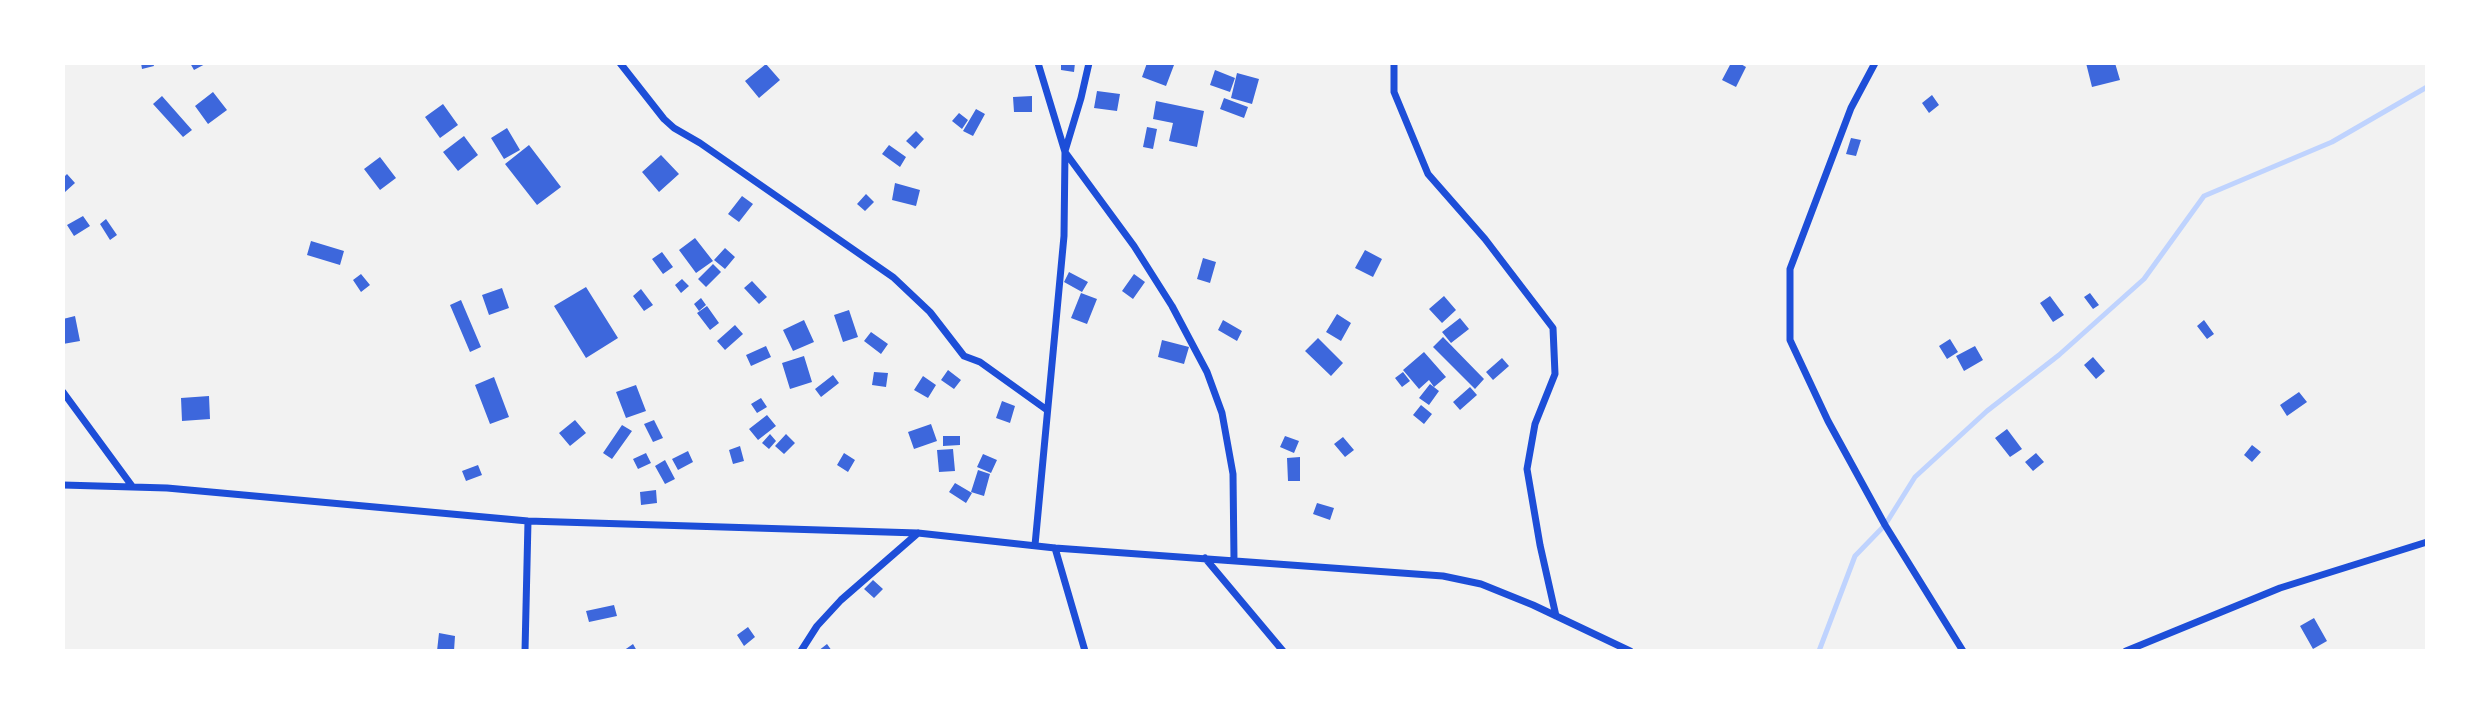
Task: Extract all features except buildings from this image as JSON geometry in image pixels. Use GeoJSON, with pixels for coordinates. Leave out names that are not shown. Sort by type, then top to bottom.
{"type":"FeatureCollection","features":[{"type":"Feature","properties":{"kind":"street"},"geometry":{"type":"LineString","coordinates":[[620,63],[674,128],[700,143],[893,277],[930,312],[964,356],[980,362],[1047,410]]}},
{"type":"Feature","properties":{"kind":"street"},"geometry":{"type":"LineString","coordinates":[[1038,63],[1065,152],[1153,276],[1207,372],[1222,413],[1233,474],[1234,560]]}},
{"type":"Feature","properties":{"kind":"street"},"geometry":{"type":"LineString","coordinates":[[1035,545],[1063,236],[1065,152],[1089,63]]}},
{"type":"Feature","properties":{"kind":"street"},"geometry":{"type":"LineString","coordinates":[[1394,63],[1394,92],[1428,174],[1486,239],[1553,328],[1555,374],[1535,424],[1527,469],[1556,617]]}},
{"type":"Feature","properties":{"kind":"street"},"geometry":{"type":"LineString","coordinates":[[1875,63],[1851,108],[1790,270],[1790,340],[1828,422],[1885,524],[1963,651]]}},
{"type":"Feature","properties":{"kind":"street"},"geometry":{"type":"LineString","coordinates":[[63,392],[132,486]]}},
{"type":"Feature","properties":{"kind":"street"},"geometry":{"type":"LineString","coordinates":[[63,485],[132,486],[528,521],[918,533],[1055,548],[1443,576],[1481,584],[1630,651]]}},
{"type":"Feature","properties":{"kind":"street"},"geometry":{"type":"LineString","coordinates":[[525,651],[528,521]]}},
{"type":"Feature","properties":{"kind":"street"},"geometry":{"type":"LineString","coordinates":[[801,651],[817,626],[841,600],[918,533]]}},
{"type":"Feature","properties":{"kind":"street"},"geometry":{"type":"LineString","coordinates":[[2126,651],[2280,588],[2427,542]]}},
{"type":"Feature","properties":{"kind":"street"},"geometry":{"type":"LineString","coordinates":[[1055,548],[1085,651]]}},
{"type":"Feature","properties":{"kind":"street"},"geometry":{"type":"LineString","coordinates":[[1205,558],[1283,651]]}},
{"type":"Feature","properties":{"kind":"waterway"},"geometry":{"type":"LineString","coordinates":[[1819,651],[1855,556],[1885,525],[1915,477],[1987,411],[2059,355],[2144,279],[2204,196],[2332,142],[2427,87]]}}]}
